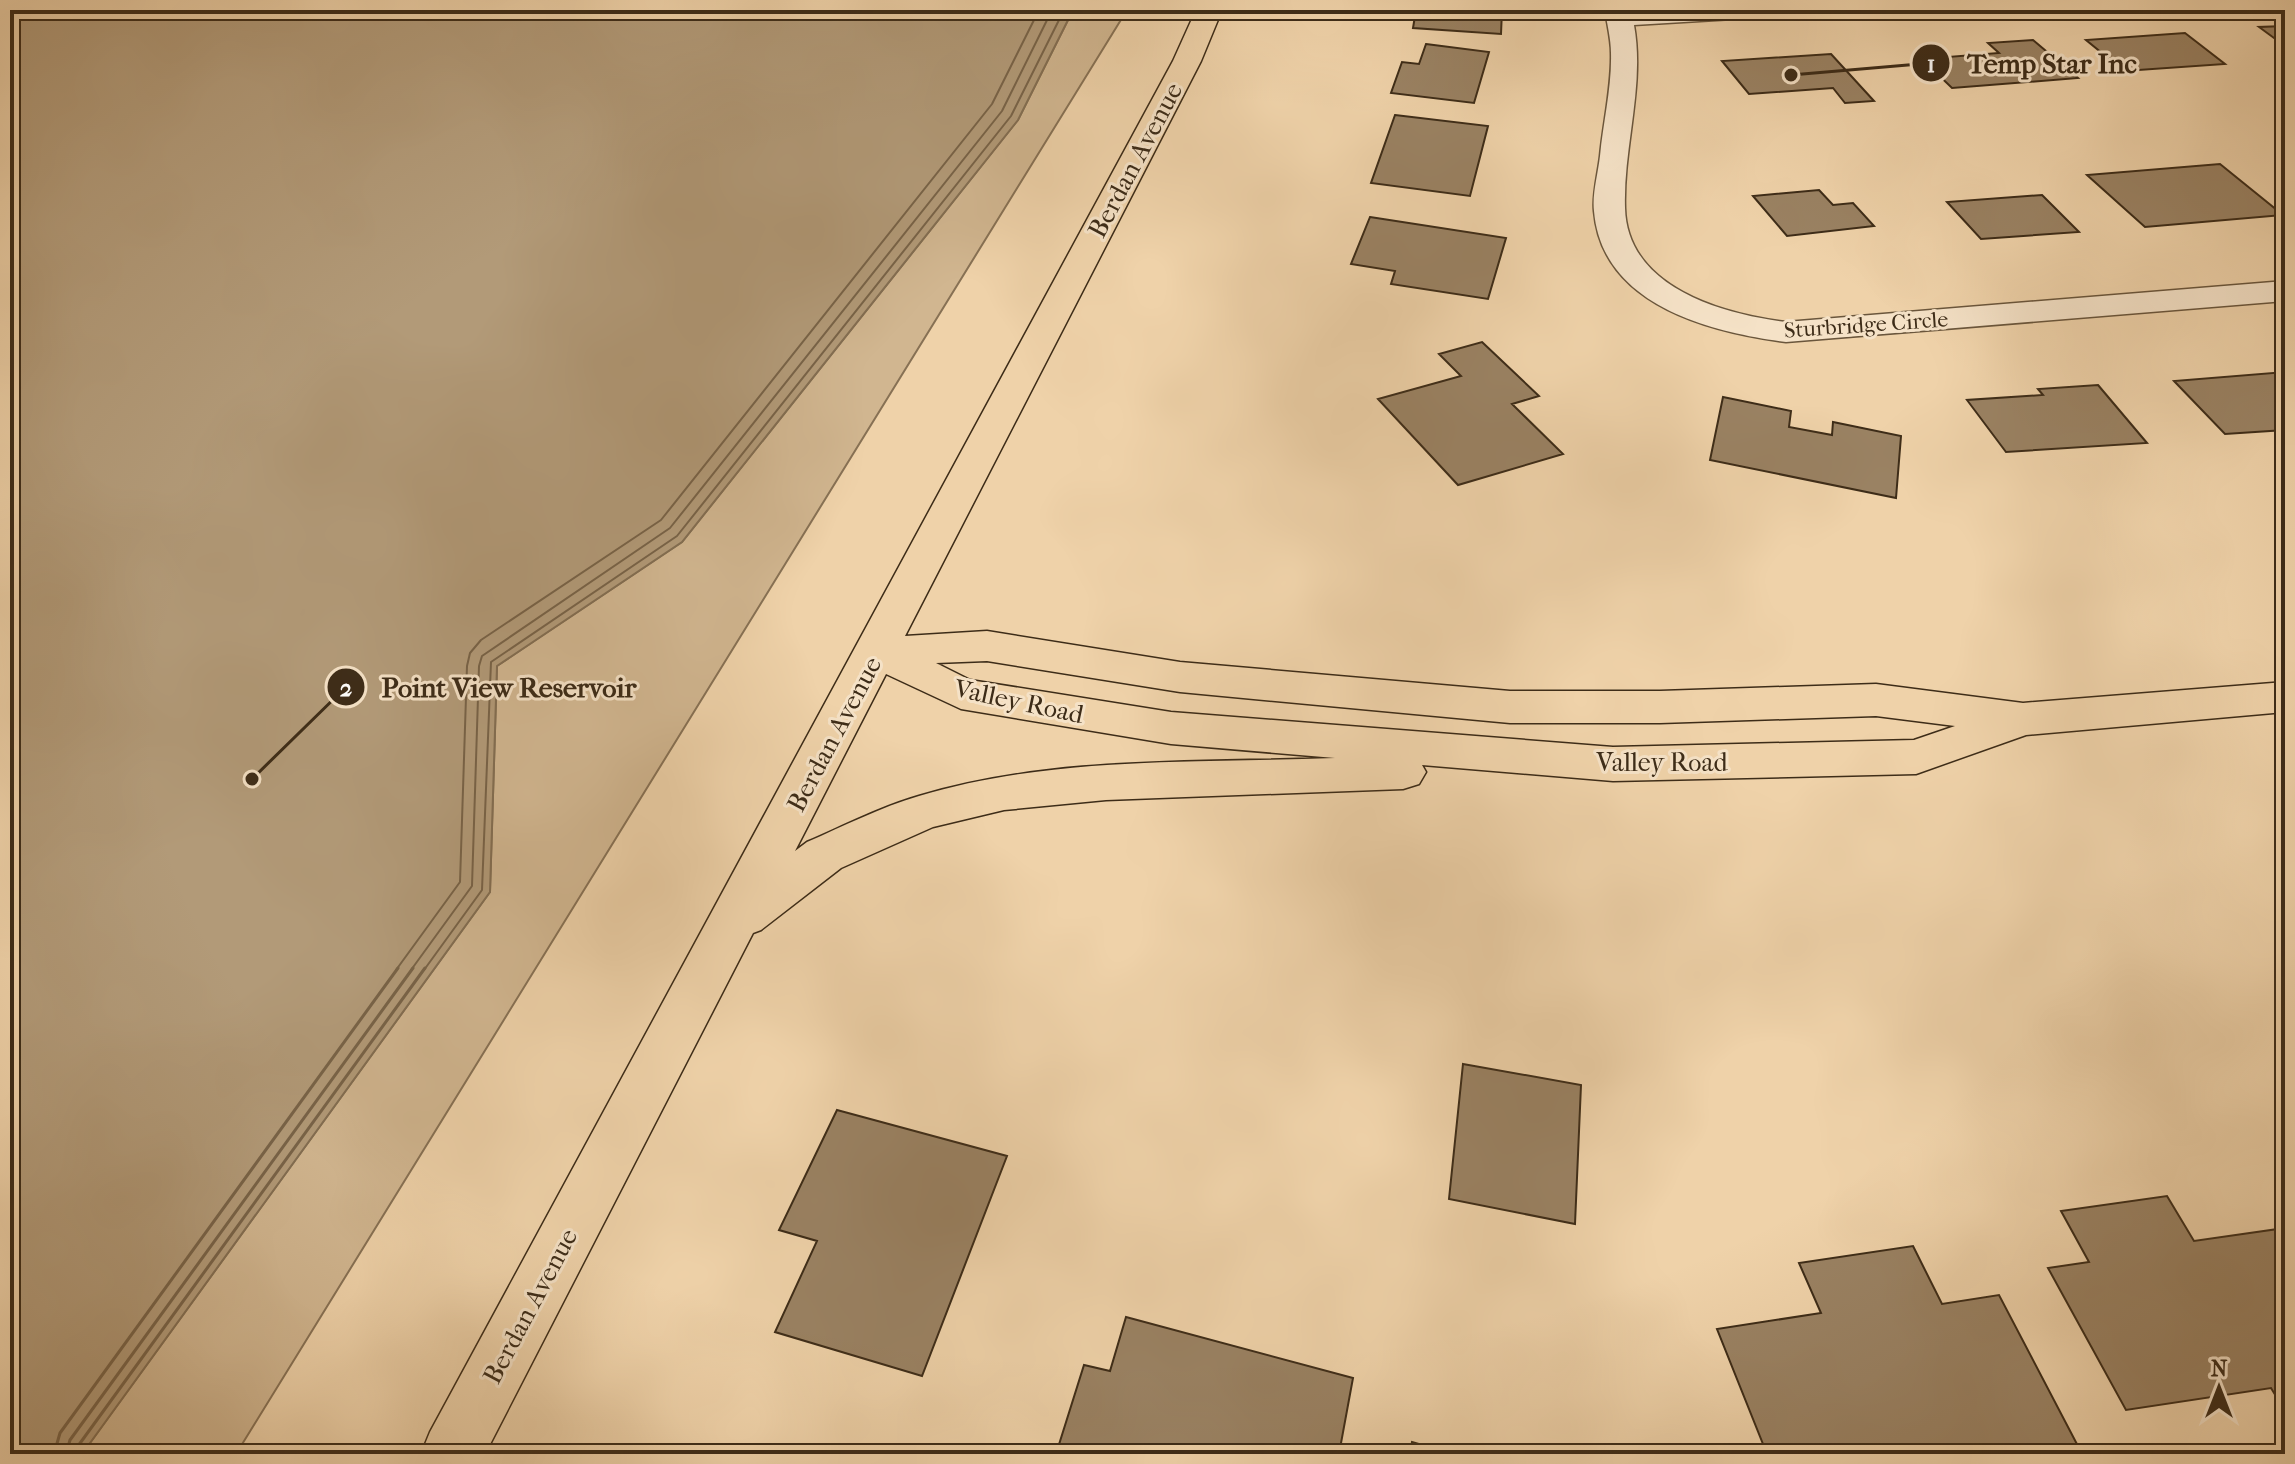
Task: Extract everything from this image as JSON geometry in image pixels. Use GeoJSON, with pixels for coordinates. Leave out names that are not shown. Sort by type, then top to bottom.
{"type":"FeatureCollection","features":[{"type":"Feature","properties":{"kind":"main road","name":"Berdan Avenue"},"geometry":{"type":"LineString","coordinates":[[452,1454],[1187,61],[1209,10]]}},
{"type":"Feature","properties":{"kind":"main road","name":"Valley Road"},"geometry":{"type":"LineString","coordinates":[[877,652],[987,646],[1180,677],[1510,707],[1660,707],[1876,700],[2023,719],[2285,697]]}},
{"type":"Feature","properties":{"kind":"main road","name":"Valley Road"},"geometry":{"type":"LineString","coordinates":[[877,652],[961,694],[1071,714],[1171,728],[1613,764],[1916,757],[2023,719]]}},
{"type":"Feature","properties":{"kind":"main road"},"geometry":{"type":"LineString","coordinates":[[735,922],[824,855],[923,812],[1004,793],[1106,783],[1613,764]]}},
{"type":"Feature","properties":{"kind":"street"},"geometry":{"type":"LineString","coordinates":[[1619,14],[1750,10]]}},
{"type":"Feature","properties":{"kind":"street","name":"Sturbridge Circle"},"geometry":{"type":"LineString","coordinates":[[1619,14],[1625,52],[1609,210],[1612,233],[1624,257],[1645,280],[1674,301],[1709,317],[1748,328],[1786,332],[2285,291]]}},
{"type":"Feature","properties":{"kind":"shaded area"},"geometry":{"type":"Polygon","coordinates":[[[1073,10],[1127,10],[236,1454],[82,1454],[490,892],[497,666],[682,542],[1018,120],[1073,10]]]}},
{"type":"Feature","properties":{"kind":"water"},"geometry":{"type":"Polygon","coordinates":[[[10,10],[1073,10],[1018,120],[682,542],[497,666],[490,892],[82,1454],[10,1454],[10,10]]]}},
{"type":"Feature","properties":{"kind":"building"},"geometry":{"type":"Polygon","coordinates":[[[1416,10],[1502,10],[1501,34],[1413,28],[1416,10]]]}},
{"type":"Feature","properties":{"kind":"building"},"geometry":{"type":"Polygon","coordinates":[[[2285,26],[2285,46],[2259,27],[2285,26]]]}},
{"type":"Feature","properties":{"kind":"building"},"geometry":{"type":"Polygon","coordinates":[[[2185,33],[2225,64],[2124,71],[2086,40],[2185,33]]]}},
{"type":"Feature","properties":{"kind":"building"},"geometry":{"type":"Polygon","coordinates":[[[2033,40],[2078,78],[1952,88],[1922,59],[1999,53],[1988,43],[2033,40]]]}},
{"type":"Feature","properties":{"kind":"building"},"geometry":{"type":"Polygon","coordinates":[[[1426,44],[1489,52],[1474,103],[1391,93],[1402,62],[1419,64],[1426,44]]]}},
{"type":"Feature","properties":{"kind":"building"},"geometry":{"type":"Polygon","coordinates":[[[1831,54],[1874,101],[1845,103],[1833,88],[1749,94],[1722,61],[1831,54]]]}},
{"type":"Feature","properties":{"kind":"building"},"geometry":{"type":"Polygon","coordinates":[[[1395,115],[1488,126],[1470,196],[1371,183],[1395,115]]]}},
{"type":"Feature","properties":{"kind":"building"},"geometry":{"type":"Polygon","coordinates":[[[2220,164],[2283,215],[2145,227],[2087,175],[2220,164]]]}},
{"type":"Feature","properties":{"kind":"building"},"geometry":{"type":"Polygon","coordinates":[[[1819,190],[1833,205],[1853,203],[1874,226],[1787,236],[1753,196],[1819,190]]]}},
{"type":"Feature","properties":{"kind":"building"},"geometry":{"type":"Polygon","coordinates":[[[2042,195],[2079,232],[1981,239],[1947,202],[2042,195]]]}},
{"type":"Feature","properties":{"kind":"building"},"geometry":{"type":"Polygon","coordinates":[[[1370,217],[1506,238],[1488,299],[1391,284],[1395,271],[1351,264],[1370,217]]]}},
{"type":"Feature","properties":{"kind":"building"},"geometry":{"type":"Polygon","coordinates":[[[1482,342],[1539,396],[1512,404],[1563,454],[1458,485],[1378,399],[1461,376],[1439,354],[1482,342]]]}},
{"type":"Feature","properties":{"kind":"building"},"geometry":{"type":"Polygon","coordinates":[[[2285,372],[2285,430],[2225,434],[2174,381],[2285,372]]]}},
{"type":"Feature","properties":{"kind":"building"},"geometry":{"type":"Polygon","coordinates":[[[2098,385],[2147,443],[2006,452],[1967,400],[2043,395],[2038,389],[2098,385]]]}},
{"type":"Feature","properties":{"kind":"building"},"geometry":{"type":"Polygon","coordinates":[[[1723,397],[1791,411],[1789,427],[1832,435],[1833,422],[1901,436],[1896,498],[1710,460],[1723,397]]]}},
{"type":"Feature","properties":{"kind":"building"},"geometry":{"type":"Polygon","coordinates":[[[1463,1064],[1581,1085],[1575,1224],[1449,1199],[1463,1064]]]}},
{"type":"Feature","properties":{"kind":"building"},"geometry":{"type":"Polygon","coordinates":[[[837,1110],[1007,1156],[922,1376],[775,1332],[817,1241],[779,1230],[837,1110]]]}},
{"type":"Feature","properties":{"kind":"building"},"geometry":{"type":"Polygon","coordinates":[[[2167,1196],[2194,1241],[2285,1228],[2285,1411],[2271,1388],[2126,1410],[2048,1268],[2089,1262],[2061,1211],[2167,1196]]]}},
{"type":"Feature","properties":{"kind":"building"},"geometry":{"type":"Polygon","coordinates":[[[1913,1246],[1942,1304],[1999,1295],[2079,1448],[2045,1454],[1767,1454],[1717,1329],[1821,1313],[1799,1263],[1913,1246]]]}},
{"type":"Feature","properties":{"kind":"building"},"geometry":{"type":"Polygon","coordinates":[[[1126,1317],[1353,1378],[1339,1454],[1056,1454],[1084,1365],[1110,1371],[1126,1317]]]}},
{"type":"Feature","properties":{"kind":"building"},"geometry":{"type":"Polygon","coordinates":[[[1412,1442],[1453,1454],[1410,1454],[1412,1442]]]}},
{"type":"Feature","properties":{"kind":"building"},"geometry":{"type":"Polygon","coordinates":[[[1514,1445],[1547,1454],[1513,1454],[1514,1445]]]}},
{"type":"Feature","properties":{"kind":"place","name":"Temp Star Inc"},"geometry":{"type":"Point","coordinates":[1791,75]}},
{"type":"Feature","properties":{"kind":"place","name":"Point View Reservoir"},"geometry":{"type":"Point","coordinates":[252,779]}}]}
